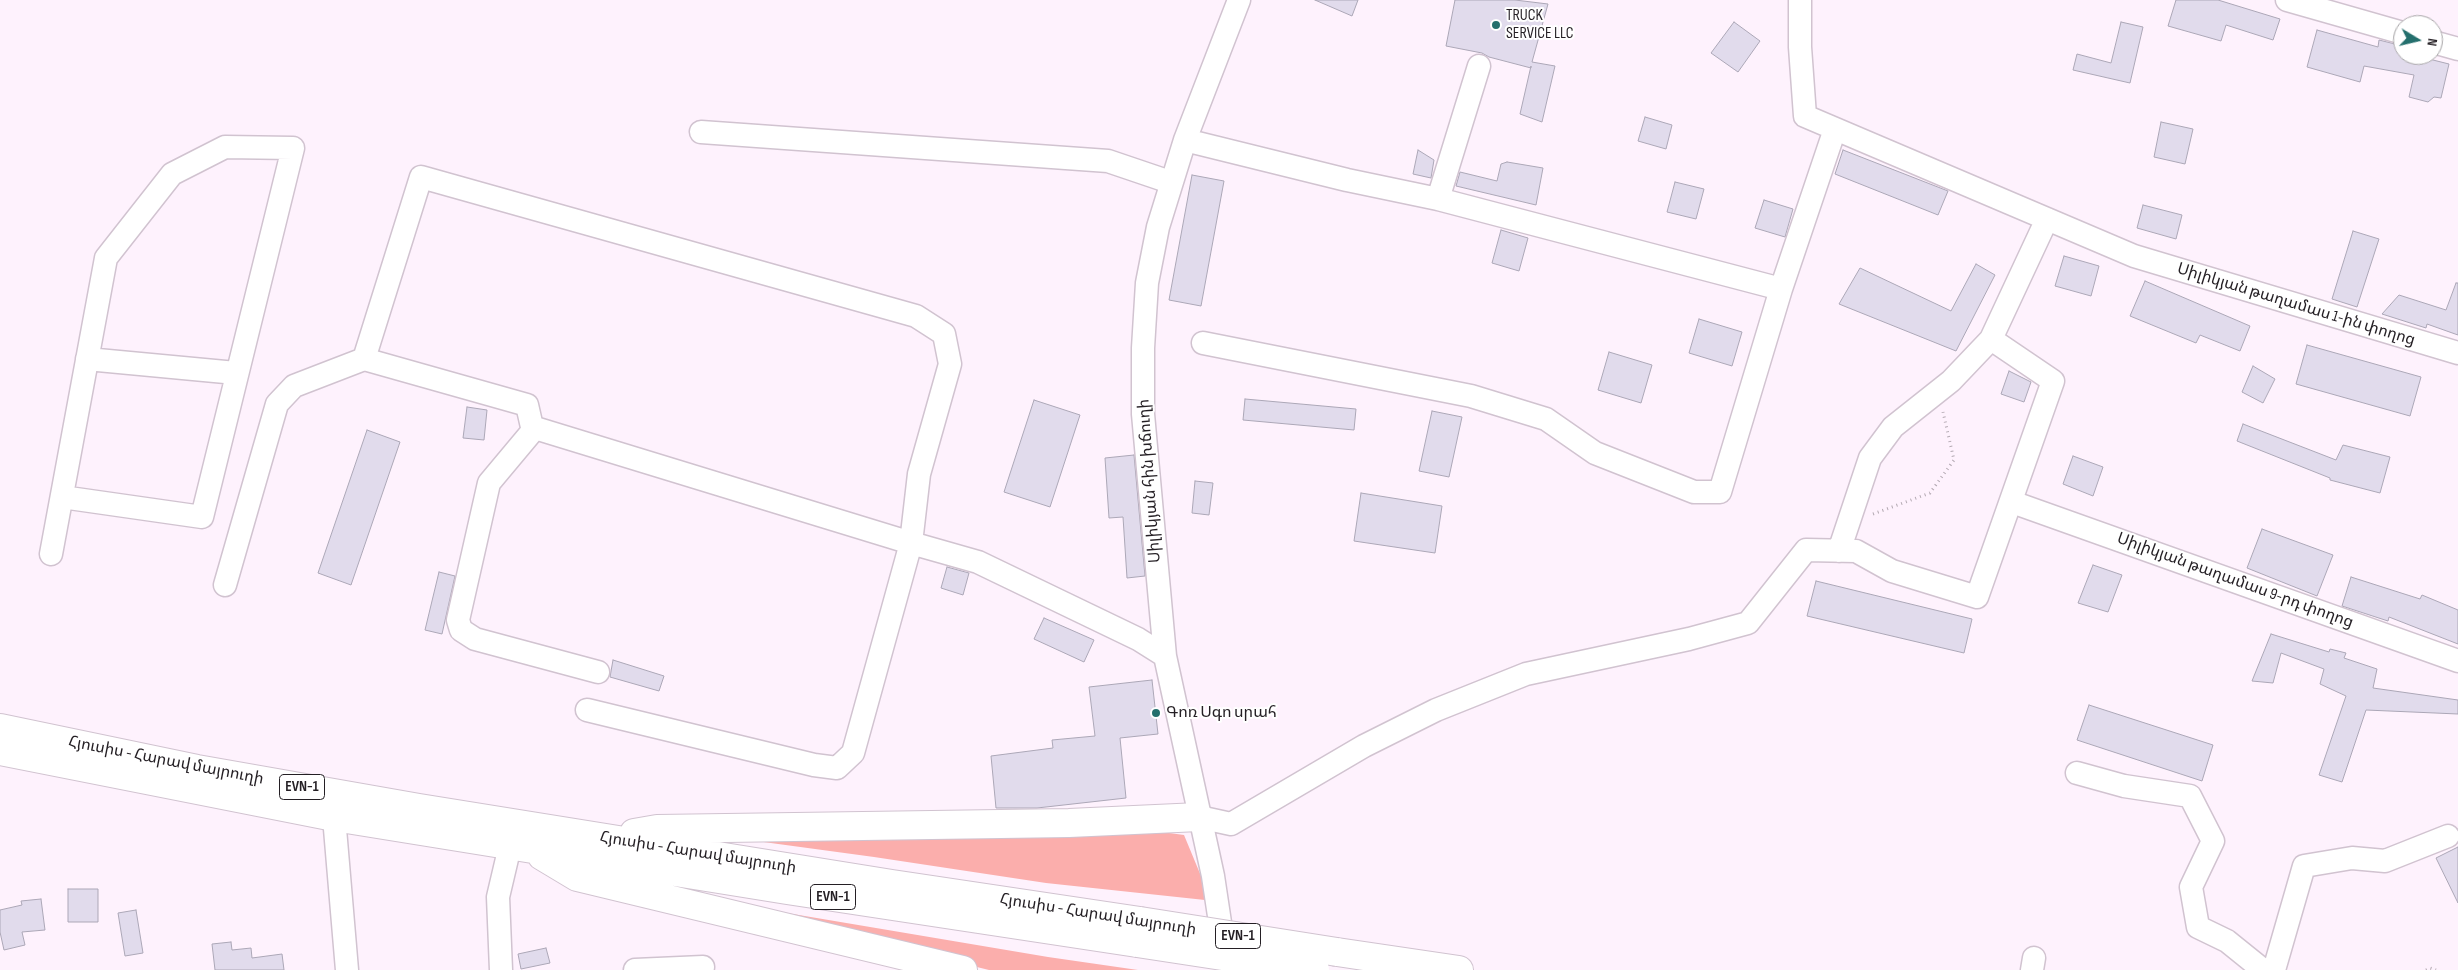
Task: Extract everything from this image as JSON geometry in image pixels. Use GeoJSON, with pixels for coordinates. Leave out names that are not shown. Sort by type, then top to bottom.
{"type":"FeatureCollection","features":[{"type":"Feature","properties":{"kind":"highway","name":"Հյուսիս - Հարավ մայրուղի"},"geometry":{"type":"LineString","coordinates":[[0,728],[197,769],[892,884],[1138,932],[1315,970]]}},
{"type":"Feature","properties":{"kind":"highway","name":"Հյուսիս - Հարավ մայրուղի"},"geometry":{"type":"LineString","coordinates":[[0,751],[334,817],[520,848],[1138,932],[1337,952],[1372,963],[1459,970]]}},
{"type":"Feature","properties":{"kind":"highway"},"geometry":{"type":"LineString","coordinates":[[606,838],[657,829],[1059,823],[1199,817]]}},
{"type":"Feature","properties":{"kind":"highway"},"geometry":{"type":"LineString","coordinates":[[520,848],[577,877],[963,970]]}},
{"type":"Feature","properties":{"kind":"street","name":"Սիլիկյան հին խճուղի"},"geometry":{"type":"LineString","coordinates":[[1226,970],[1220,910],[1165,656],[1143,414],[1143,348],[1147,283],[1158,227],[1170,182],[1239,0]]}},
{"type":"Feature","properties":{"kind":"street","name":"Սիլիկյան թաղամաս 1-ին փողոց"},"geometry":{"type":"LineString","coordinates":[[1800,0],[1800,47],[1805,116],[2134,256],[2458,354]]}},
{"type":"Feature","properties":{"kind":"street"},"geometry":{"type":"LineString","coordinates":[[2287,0],[2393,30]]}},
{"type":"Feature","properties":{"kind":"street"},"geometry":{"type":"LineString","coordinates":[[2443,45],[2458,49]]}},
{"type":"Feature","properties":{"kind":"street"},"geometry":{"type":"LineString","coordinates":[[1438,199],[1478,66]]}},
{"type":"Feature","properties":{"kind":"street"},"geometry":{"type":"LineString","coordinates":[[1203,343],[1471,396],[1546,419],[1595,453],[1694,492],[1720,492],[1781,289],[1835,129]]}},
{"type":"Feature","properties":{"kind":"street"},"geometry":{"type":"LineString","coordinates":[[701,132],[1108,161],[1170,182]]}},
{"type":"Feature","properties":{"kind":"street"},"geometry":{"type":"LineString","coordinates":[[1185,140],[1347,180],[1438,199],[1781,289]]}},
{"type":"Feature","properties":{"kind":"street"},"geometry":{"type":"LineString","coordinates":[[51,554],[106,258],[172,174],[225,147],[293,148],[202,516],[62,497]]}},
{"type":"Feature","properties":{"kind":"street"},"geometry":{"type":"LineString","coordinates":[[364,359],[421,177],[916,316],[944,334],[950,364],[919,474],[911,543],[853,753],[838,768],[586,710]]}},
{"type":"Feature","properties":{"kind":"street"},"geometry":{"type":"LineString","coordinates":[[1839,551],[1870,458],[1893,427],[1951,381],[1991,339],[2047,219]]}},
{"type":"Feature","properties":{"kind":"street"},"geometry":{"type":"LineString","coordinates":[[1199,817],[1232,824],[1364,746],[1436,710],[1526,674],[1689,639],[1748,623],[1806,550],[1856,551],[1892,571],[1977,597],[2053,381],[1991,339]]}},
{"type":"Feature","properties":{"kind":"street"},"geometry":{"type":"LineString","coordinates":[[87,359],[236,374]]}},
{"type":"Feature","properties":{"kind":"street"},"geometry":{"type":"LineString","coordinates":[[225,585],[277,404],[294,386],[364,359],[527,405],[532,427],[535,428],[978,562],[1138,638],[1165,656]]}},
{"type":"Feature","properties":{"kind":"street"},"geometry":{"type":"LineString","coordinates":[[535,428],[489,483],[458,620],[461,630],[475,639],[598,672]]}},
{"type":"Feature","properties":{"kind":"street","name":"Սիլիկյան թաղամաս 9-րդ փողոց"},"geometry":{"type":"LineString","coordinates":[[2012,502],[2458,661]]}},
{"type":"Feature","properties":{"kind":"street"},"geometry":{"type":"LineString","coordinates":[[2077,772],[2124,786],[2190,796],[2213,841],[2191,887],[2198,927],[2227,941],[2263,970]]}},
{"type":"Feature","properties":{"kind":"street"},"geometry":{"type":"LineString","coordinates":[[334,817],[347,970]]}},
{"type":"Feature","properties":{"kind":"street"},"geometry":{"type":"LineString","coordinates":[[2274,970],[2304,866],[2352,858],[2385,861],[2448,836]]}},
{"type":"Feature","properties":{"kind":"street"},"geometry":{"type":"LineString","coordinates":[[501,970],[498,898],[520,848]]}},
{"type":"Feature","properties":{"kind":"street"},"geometry":{"type":"LineString","coordinates":[[635,970],[703,967]]}},
{"type":"Feature","properties":{"kind":"path"},"geometry":{"type":"LineString","coordinates":[[1847,526],[1894,505],[1930,492],[1954,460],[1941,404],[1934,395]]}},
{"type":"Feature","properties":{"kind":"path"},"geometry":{"type":"LineString","coordinates":[[2426,970],[2430,968],[2436,970]]}},
{"type":"Feature","properties":{"kind":"shaded area"},"geometry":{"type":"Polygon","coordinates":[[[1147,830],[1184,835],[1201,876],[1205,900],[1046,883],[734,838],[1147,830]]]}},
{"type":"Feature","properties":{"kind":"shaded area"},"geometry":{"type":"Polygon","coordinates":[[[698,898],[1048,957],[1138,970],[989,970],[698,898]]]}},
{"type":"Feature","properties":{"kind":"building"},"geometry":{"type":"Polygon","coordinates":[[[1315,0],[1358,0],[1352,16],[1315,0]]]}},
{"type":"Feature","properties":{"kind":"building","name":"TRUCK SERVICE LLC"},"geometry":{"type":"Polygon","coordinates":[[[1455,0],[1515,0],[1548,4],[1532,62],[1555,66],[1542,122],[1520,114],[1531,68],[1489,57],[1482,53],[1446,46],[1455,0]]]}},
{"type":"Feature","properties":{"kind":"building"},"geometry":{"type":"Polygon","coordinates":[[[2176,0],[2218,0],[2280,19],[2273,40],[2226,25],[2221,41],[2168,26],[2176,0]]]}},
{"type":"Feature","properties":{"kind":"building"},"geometry":{"type":"Polygon","coordinates":[[[1734,22],[1760,41],[1738,72],[1711,53],[1734,22]]]}},
{"type":"Feature","properties":{"kind":"building"},"geometry":{"type":"Polygon","coordinates":[[[2121,22],[2143,27],[2130,83],[2073,70],[2077,54],[2111,63],[2121,22]]]}},
{"type":"Feature","properties":{"kind":"building"},"geometry":{"type":"Polygon","coordinates":[[[2317,30],[2378,47],[2379,40],[2393,44],[2393,65],[2443,65],[2443,62],[2449,64],[2441,98],[2434,97],[2428,102],[2409,97],[2414,75],[2364,66],[2360,82],[2307,67],[2317,30]]]}},
{"type":"Feature","properties":{"kind":"building"},"geometry":{"type":"Polygon","coordinates":[[[1645,117],[1672,125],[1666,149],[1638,141],[1645,117]]]}},
{"type":"Feature","properties":{"kind":"building"},"geometry":{"type":"Polygon","coordinates":[[[2161,122],[2193,129],[2185,164],[2154,157],[2161,122]]]}},
{"type":"Feature","properties":{"kind":"building"},"geometry":{"type":"Polygon","coordinates":[[[1418,150],[1434,160],[1431,178],[1413,174],[1418,150]]]}},
{"type":"Feature","properties":{"kind":"building"},"geometry":{"type":"Polygon","coordinates":[[[1843,150],[1948,191],[1938,215],[1835,174],[1843,150]]]}},
{"type":"Feature","properties":{"kind":"building"},"geometry":{"type":"Polygon","coordinates":[[[1507,162],[1543,168],[1536,205],[1456,186],[1460,172],[1497,181],[1501,164],[1507,162]]]}},
{"type":"Feature","properties":{"kind":"building"},"geometry":{"type":"Polygon","coordinates":[[[1192,175],[1224,181],[1201,306],[1169,300],[1192,175]]]}},
{"type":"Feature","properties":{"kind":"building"},"geometry":{"type":"Polygon","coordinates":[[[1675,182],[1704,189],[1696,219],[1667,212],[1675,182]]]}},
{"type":"Feature","properties":{"kind":"building"},"geometry":{"type":"Polygon","coordinates":[[[1764,200],[1793,209],[1785,237],[1755,228],[1764,200]]]}},
{"type":"Feature","properties":{"kind":"building"},"geometry":{"type":"Polygon","coordinates":[[[2143,205],[2182,215],[2176,239],[2137,228],[2143,205]]]}},
{"type":"Feature","properties":{"kind":"building"},"geometry":{"type":"Polygon","coordinates":[[[1501,230],[1528,238],[1519,271],[1492,263],[1501,230]]]}},
{"type":"Feature","properties":{"kind":"building"},"geometry":{"type":"Polygon","coordinates":[[[2353,231],[2379,239],[2357,307],[2332,299],[2353,231]]]}},
{"type":"Feature","properties":{"kind":"building"},"geometry":{"type":"Polygon","coordinates":[[[2064,256],[2099,266],[2091,296],[2055,286],[2064,256]]]}},
{"type":"Feature","properties":{"kind":"building"},"geometry":{"type":"Polygon","coordinates":[[[1976,264],[1995,275],[1956,351],[1839,304],[1860,268],[1951,311],[1976,264]]]}},
{"type":"Feature","properties":{"kind":"building"},"geometry":{"type":"Polygon","coordinates":[[[2145,281],[2250,326],[2240,351],[2200,335],[2196,343],[2130,316],[2145,281]]]}},
{"type":"Feature","properties":{"kind":"building"},"geometry":{"type":"Polygon","coordinates":[[[2456,283],[2458,283],[2458,335],[2427,324],[2426,328],[2382,314],[2399,295],[2446,310],[2456,283]]]}},
{"type":"Feature","properties":{"kind":"building"},"geometry":{"type":"Polygon","coordinates":[[[1699,319],[1742,332],[1732,366],[1689,353],[1699,319]]]}},
{"type":"Feature","properties":{"kind":"building"},"geometry":{"type":"Polygon","coordinates":[[[2307,345],[2421,377],[2410,416],[2296,384],[2307,345]]]}},
{"type":"Feature","properties":{"kind":"building"},"geometry":{"type":"Polygon","coordinates":[[[1609,352],[1652,365],[1641,403],[1598,390],[1609,352]]]}},
{"type":"Feature","properties":{"kind":"building"},"geometry":{"type":"Polygon","coordinates":[[[2253,366],[2275,379],[2263,403],[2242,392],[2253,366]]]}},
{"type":"Feature","properties":{"kind":"building"},"geometry":{"type":"Polygon","coordinates":[[[2009,371],[2031,382],[2024,402],[2001,394],[2009,371]]]}},
{"type":"Feature","properties":{"kind":"building"},"geometry":{"type":"Polygon","coordinates":[[[1245,399],[1356,409],[1354,430],[1243,420],[1245,399]]]}},
{"type":"Feature","properties":{"kind":"building"},"geometry":{"type":"Polygon","coordinates":[[[1034,400],[1080,415],[1050,507],[1004,492],[1034,400]]]}},
{"type":"Feature","properties":{"kind":"building"},"geometry":{"type":"Polygon","coordinates":[[[467,407],[487,410],[484,440],[463,438],[467,407]]]}},
{"type":"Feature","properties":{"kind":"building"},"geometry":{"type":"Polygon","coordinates":[[[1432,411],[1462,417],[1449,477],[1419,471],[1432,411]]]}},
{"type":"Feature","properties":{"kind":"building"},"geometry":{"type":"Polygon","coordinates":[[[2243,424],[2336,460],[2343,445],[2390,457],[2380,493],[2330,480],[2330,478],[2237,441],[2243,424]]]}},
{"type":"Feature","properties":{"kind":"building"},"geometry":{"type":"Polygon","coordinates":[[[367,430],[400,442],[351,585],[318,573],[367,430]]]}},
{"type":"Feature","properties":{"kind":"building"},"geometry":{"type":"Polygon","coordinates":[[[1134,455],[1145,576],[1127,578],[1123,517],[1109,518],[1105,458],[1134,455]]]}},
{"type":"Feature","properties":{"kind":"building"},"geometry":{"type":"Polygon","coordinates":[[[2073,456],[2103,467],[2093,496],[2063,484],[2073,456]]]}},
{"type":"Feature","properties":{"kind":"building"},"geometry":{"type":"Polygon","coordinates":[[[1195,481],[1213,483],[1209,515],[1192,513],[1195,481]]]}},
{"type":"Feature","properties":{"kind":"building"},"geometry":{"type":"Polygon","coordinates":[[[1361,493],[1442,506],[1435,553],[1354,541],[1361,493]]]}},
{"type":"Feature","properties":{"kind":"building"},"geometry":{"type":"Polygon","coordinates":[[[2262,529],[2333,555],[2317,596],[2247,568],[2262,529]]]}},
{"type":"Feature","properties":{"kind":"building"},"geometry":{"type":"Polygon","coordinates":[[[2093,565],[2122,575],[2108,612],[2078,603],[2093,565]]]}},
{"type":"Feature","properties":{"kind":"building"},"geometry":{"type":"Polygon","coordinates":[[[947,567],[969,573],[963,595],[941,588],[947,567]]]}},
{"type":"Feature","properties":{"kind":"building"},"geometry":{"type":"Polygon","coordinates":[[[439,572],[455,576],[442,634],[425,630],[439,572]]]}},
{"type":"Feature","properties":{"kind":"building"},"geometry":{"type":"Polygon","coordinates":[[[2351,577],[2420,599],[2422,595],[2458,610],[2458,644],[2389,617],[2388,621],[2342,606],[2351,577]]]}},
{"type":"Feature","properties":{"kind":"building"},"geometry":{"type":"Polygon","coordinates":[[[1816,581],[1972,619],[1964,653],[1807,616],[1816,581]]]}},
{"type":"Feature","properties":{"kind":"building"},"geometry":{"type":"Polygon","coordinates":[[[1044,618],[1094,640],[1084,662],[1034,639],[1044,618]]]}},
{"type":"Feature","properties":{"kind":"building"},"geometry":{"type":"Polygon","coordinates":[[[2271,634],[2329,652],[2330,649],[2346,653],[2344,658],[2377,669],[2373,688],[2458,700],[2458,714],[2366,710],[2342,782],[2319,775],[2346,696],[2320,684],[2324,669],[2281,653],[2273,683],[2252,681],[2271,634]]]}},
{"type":"Feature","properties":{"kind":"building"},"geometry":{"type":"Polygon","coordinates":[[[613,660],[664,676],[659,691],[610,677],[613,660]]]}},
{"type":"Feature","properties":{"kind":"building"},"geometry":{"type":"Polygon","coordinates":[[[1152,680],[1158,734],[1120,738],[1126,798],[1037,808],[996,808],[991,756],[1053,748],[1052,740],[1095,736],[1089,687],[1152,680]]]}},
{"type":"Feature","properties":{"kind":"building"},"geometry":{"type":"Polygon","coordinates":[[[2089,705],[2213,745],[2202,781],[2077,740],[2089,705]]]}},
{"type":"Feature","properties":{"kind":"building"},"geometry":{"type":"Polygon","coordinates":[[[2458,847],[2458,903],[2436,858],[2458,847]]]}},
{"type":"Feature","properties":{"kind":"building"},"geometry":{"type":"Polygon","coordinates":[[[68,889],[98,889],[98,922],[68,922],[68,889]]]}},
{"type":"Feature","properties":{"kind":"building"},"geometry":{"type":"Polygon","coordinates":[[[41,899],[45,930],[22,932],[25,945],[4,950],[0,932],[0,910],[22,905],[21,901],[41,899]]]}},
{"type":"Feature","properties":{"kind":"building"},"geometry":{"type":"Polygon","coordinates":[[[136,910],[143,953],[125,956],[118,913],[136,910]]]}},
{"type":"Feature","properties":{"kind":"building"},"geometry":{"type":"Polygon","coordinates":[[[231,942],[232,950],[251,948],[252,958],[282,954],[284,970],[215,970],[212,944],[231,942]]]}},
{"type":"Feature","properties":{"kind":"building"},"geometry":{"type":"Polygon","coordinates":[[[546,948],[550,963],[521,969],[518,954],[546,948]]]}},
{"type":"Feature","properties":{"kind":"place","name":"TRUCK SERVICE LLC"},"geometry":{"type":"Point","coordinates":[1496,25]}},
{"type":"Feature","properties":{"kind":"place","name":"Գոռ Սգո սրահ"},"geometry":{"type":"Point","coordinates":[1156,713]}}]}
